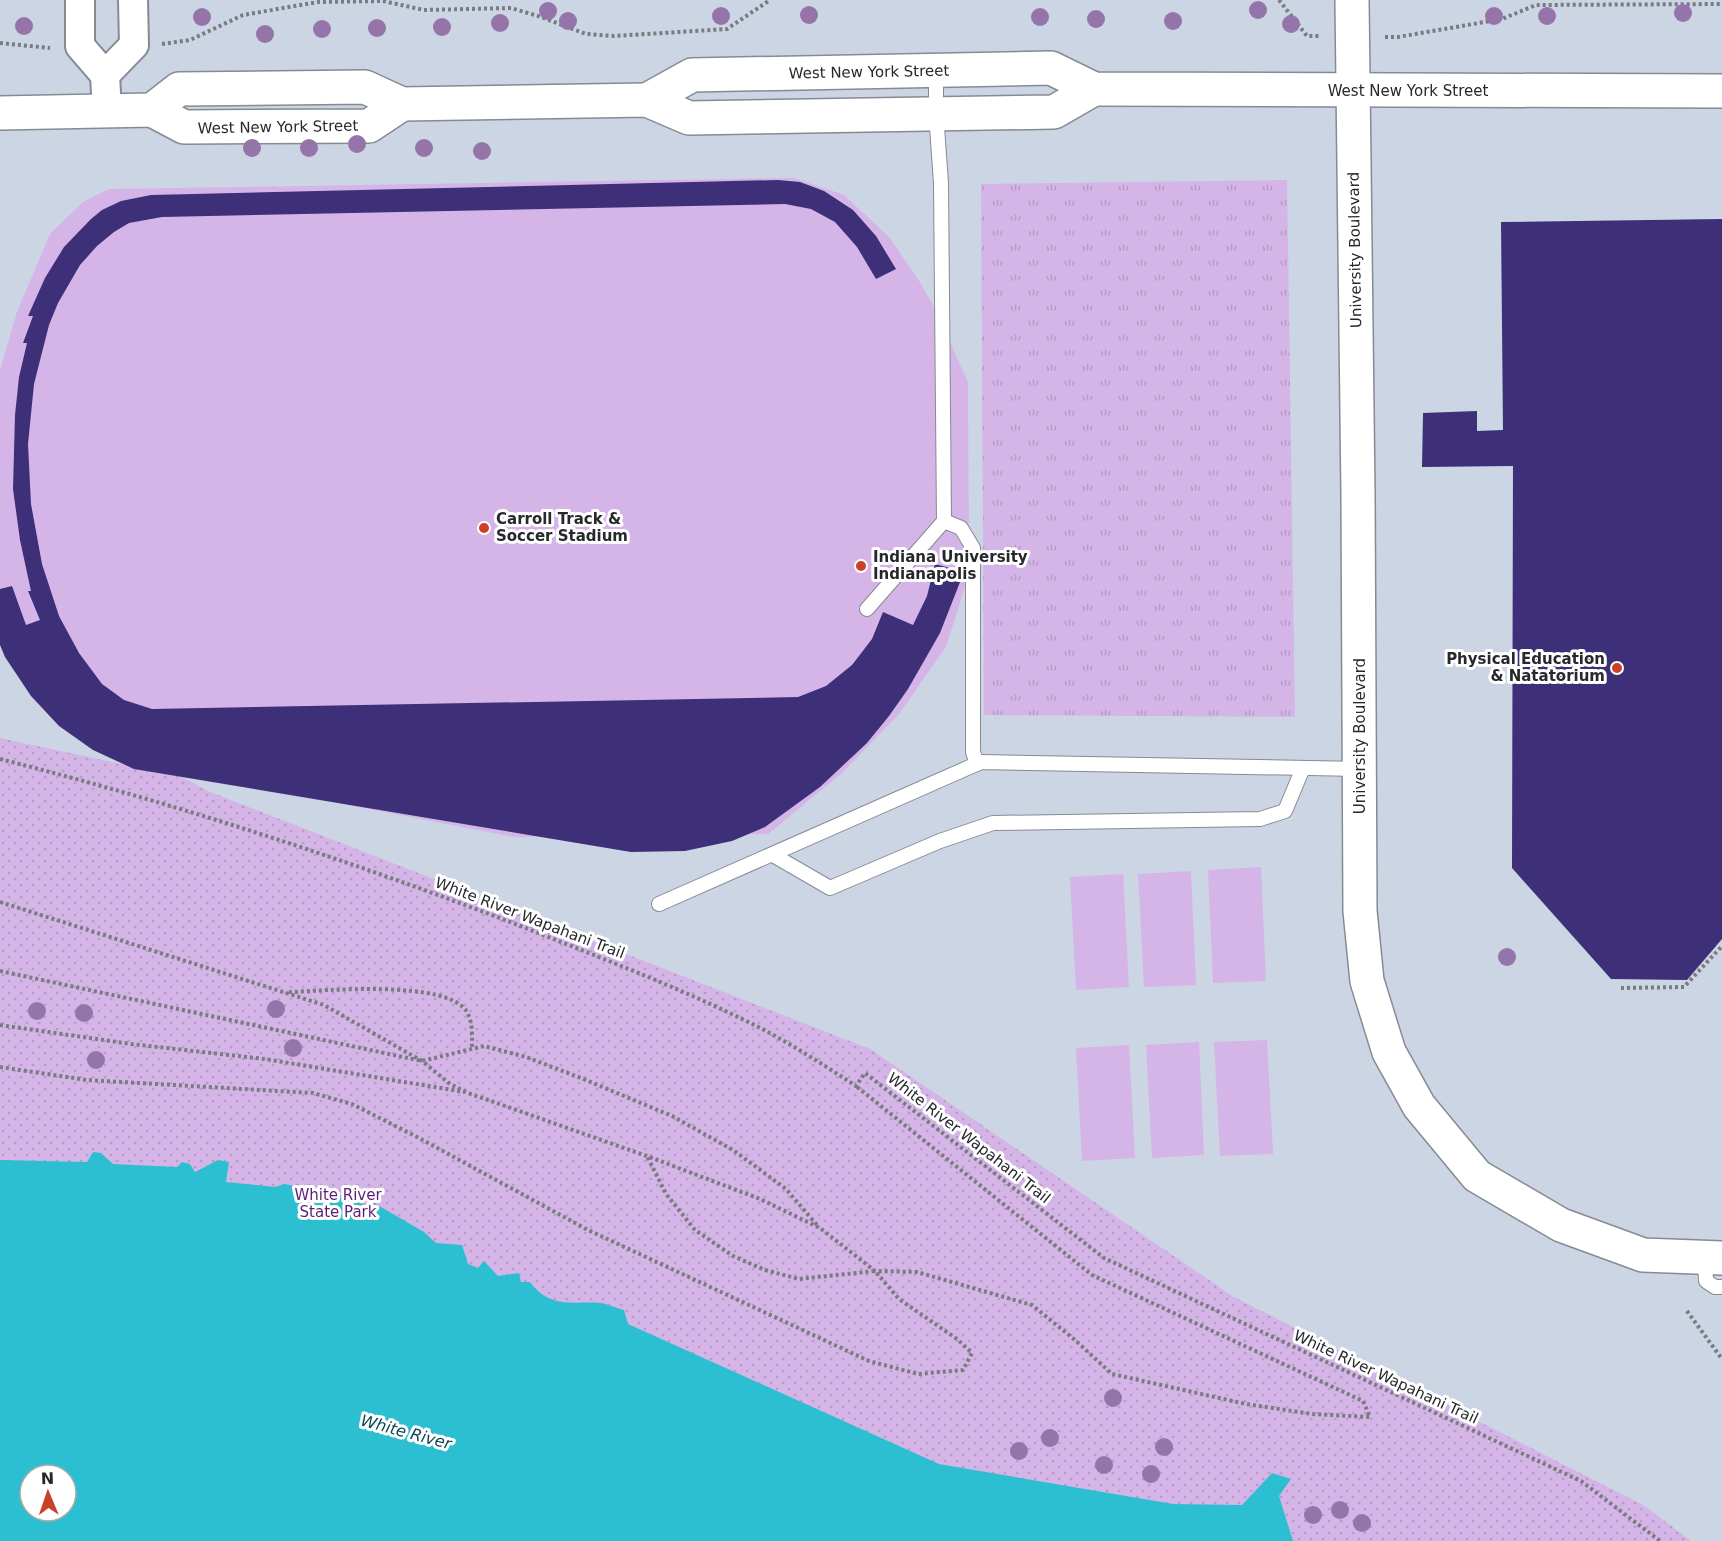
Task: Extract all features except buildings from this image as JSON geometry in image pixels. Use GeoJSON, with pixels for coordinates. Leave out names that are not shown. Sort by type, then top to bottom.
{"type":"FeatureCollection","features":[{"type":"Feature","properties":{"kind":"main road","name":"University Boulevard"},"geometry":{"type":"LineString","coordinates":[[1352,0],[1360,910],[1367,981],[1389,1052],[1419,1106],[1477,1176],[1561,1225],[1643,1255],[1714,1259]]}},
{"type":"Feature","properties":{"kind":"main road","name":"West New York Street"},"geometry":{"type":"LineString","coordinates":[[647,100],[692,75],[1051,68],[1094,89],[1722,91]]}},
{"type":"Feature","properties":{"kind":"main road","name":"West New York Street"},"geometry":{"type":"LineString","coordinates":[[0,113],[152,110],[184,128],[369,126],[402,104],[647,100],[689,118],[1054,112],[1094,89]]}},
{"type":"Feature","properties":{"kind":"street"},"geometry":{"type":"LineString","coordinates":[[80,0],[81,46],[105,75],[107,111]]}},
{"type":"Feature","properties":{"kind":"street"},"geometry":{"type":"LineString","coordinates":[[105,75],[134,45],[133,0]]}},
{"type":"Feature","properties":{"kind":"lane"},"geometry":{"type":"LineString","coordinates":[[867,609],[944,520],[941,183],[936,113],[936,71]]}},
{"type":"Feature","properties":{"kind":"lane"},"geometry":{"type":"LineString","coordinates":[[944,520],[961,528],[973,548],[973,752],[977,764]]}},
{"type":"Feature","properties":{"kind":"lane"},"geometry":{"type":"LineString","coordinates":[[659,904],[977,764],[992,762],[1360,768]]}},
{"type":"Feature","properties":{"kind":"lane"},"geometry":{"type":"LineString","coordinates":[[773,855],[830,888],[939,841],[993,823],[1260,819],[1285,812],[1303,768]]}},
{"type":"Feature","properties":{"kind":"lane"},"geometry":{"type":"LineString","coordinates":[[1714,1259],[1707,1281],[1715,1287],[1722,1287]]}},
{"type":"Feature","properties":{"kind":"path"},"geometry":{"type":"LineString","coordinates":[[134,45],[170,44],[190,40],[243,15],[318,2],[383,1],[424,10],[511,8],[538,15],[586,34],[614,36],[727,29],[770,0]]}},
{"type":"Feature","properties":{"kind":"path"},"geometry":{"type":"LineString","coordinates":[[1279,0],[1307,36]]}},
{"type":"Feature","properties":{"kind":"path"},"geometry":{"type":"LineString","coordinates":[[1398,37],[1502,19],[1536,5],[1722,4]]}},
{"type":"Feature","properties":{"kind":"path"},"geometry":{"type":"LineString","coordinates":[[0,43],[49,48],[81,46]]}},
{"type":"Feature","properties":{"kind":"path","name":"White River Wapahani Trail"},"geometry":{"type":"LineString","coordinates":[[0,759],[187,811],[317,852],[463,904],[605,959],[742,1018],[856,1086],[865,1073],[1104,1258],[1581,1481],[1660,1541]]}},
{"type":"Feature","properties":{"kind":"path"},"geometry":{"type":"LineString","coordinates":[[0,902],[324,1005],[422,1061],[450,1084],[468,1093],[647,1156],[760,1199],[820,1227]]}},
{"type":"Feature","properties":{"kind":"path"},"geometry":{"type":"LineString","coordinates":[[1621,988],[1684,987],[1722,946]]}},
{"type":"Feature","properties":{"kind":"path"},"geometry":{"type":"LineString","coordinates":[[0,971],[422,1061],[484,1046],[526,1057],[672,1116],[733,1150],[786,1189],[820,1227],[875,1271],[899,1299],[957,1338],[972,1353],[963,1370],[918,1374],[869,1362],[588,1230],[352,1104],[313,1093],[87,1080],[0,1067]]}},
{"type":"Feature","properties":{"kind":"path"},"geometry":{"type":"LineString","coordinates":[[285,993],[418,991],[451,998],[466,1011],[472,1029],[472,1048]]}},
{"type":"Feature","properties":{"kind":"path"},"geometry":{"type":"LineString","coordinates":[[0,1025],[132,1044],[265,1059],[468,1093]]}},
{"type":"Feature","properties":{"kind":"path"},"geometry":{"type":"LineString","coordinates":[[647,1156],[666,1194],[695,1230],[733,1256],[765,1270],[799,1279],[875,1271],[916,1272],[1032,1305],[1112,1374],[1246,1404],[1312,1414],[1370,1417],[1363,1401],[1092,1275],[856,1086]]}},
{"type":"Feature","properties":{"kind":"path"},"geometry":{"type":"LineString","coordinates":[[1687,1311],[1722,1359]]}},
{"type":"Feature","properties":{"kind":"shaded area","name":"Indiana University Indianapolis"},"geometry":{"type":"Polygon","coordinates":[[[0,0],[1722,0],[1722,1541],[1500,1541],[0,1132],[0,0]]]}},
{"type":"Feature","properties":{"kind":"green space","name":"Carroll Track & Soccer Stadium"},"geometry":{"type":"Polygon","coordinates":[[[794,178],[844,195],[889,237],[933,305],[968,382],[969,574],[946,647],[899,714],[842,773],[768,834],[514,837],[234,783],[0,640],[0,370],[17,312],[50,234],[83,202],[109,189],[794,178]]]}},
{"type":"Feature","properties":{"kind":"green space"},"geometry":{"type":"Polygon","coordinates":[[[1287,180],[1295,717],[984,715],[981,184],[1287,180]]]}},
{"type":"Feature","properties":{"kind":"green space","name":"White River State Park"},"geometry":{"type":"Polygon","coordinates":[[[0,738],[182,777],[208,791],[870,1049],[1234,1297],[1645,1506],[1691,1541],[0,1541],[0,738]]]}},
{"type":"Feature","properties":{"kind":"green space"},"geometry":{"type":"Polygon","coordinates":[[[1261,867],[1266,981],[1213,983],[1208,870],[1261,867]]]}},
{"type":"Feature","properties":{"kind":"green space"},"geometry":{"type":"Polygon","coordinates":[[[1191,871],[1196,985],[1144,987],[1138,874],[1191,871]]]}},
{"type":"Feature","properties":{"kind":"green space"},"geometry":{"type":"Polygon","coordinates":[[[1123,874],[1129,987],[1076,990],[1070,877],[1123,874]]]}},
{"type":"Feature","properties":{"kind":"green space"},"geometry":{"type":"Polygon","coordinates":[[[1267,1040],[1273,1154],[1220,1156],[1214,1042],[1267,1040]]]}},
{"type":"Feature","properties":{"kind":"green space"},"geometry":{"type":"Polygon","coordinates":[[[1199,1042],[1204,1155],[1152,1158],[1146,1045],[1199,1042]]]}},
{"type":"Feature","properties":{"kind":"green space"},"geometry":{"type":"Polygon","coordinates":[[[1129,1045],[1135,1158],[1082,1161],[1076,1048],[1129,1045]]]}},
{"type":"Feature","properties":{"kind":"water","name":"White River"},"geometry":{"type":"Polygon","coordinates":[[[93,1152],[101,1153],[113,1164],[177,1167],[182,1162],[190,1164],[195,1172],[218,1160],[229,1162],[226,1182],[275,1187],[284,1184],[336,1193],[369,1207],[374,1203],[424,1232],[436,1243],[462,1245],[468,1264],[478,1268],[484,1261],[498,1276],[519,1273],[521,1282],[530,1282],[538,1291],[554,1300],[571,1303],[601,1303],[624,1310],[628,1324],[939,1464],[1173,1504],[1242,1505],[1272,1473],[1291,1479],[1279,1496],[1293,1541],[0,1541],[0,1160],[87,1162],[93,1152]]]}},
{"type":"Feature","properties":{"kind":"place","name":"Carroll Track & Soccer Stadium"},"geometry":{"type":"Point","coordinates":[484,528]}},
{"type":"Feature","properties":{"kind":"place","name":"Indiana University Indianapolis"},"geometry":{"type":"Point","coordinates":[861,566]}},
{"type":"Feature","properties":{"kind":"place","name":"Physical Education & Natatorium"},"geometry":{"type":"Point","coordinates":[1617,668]}}]}
